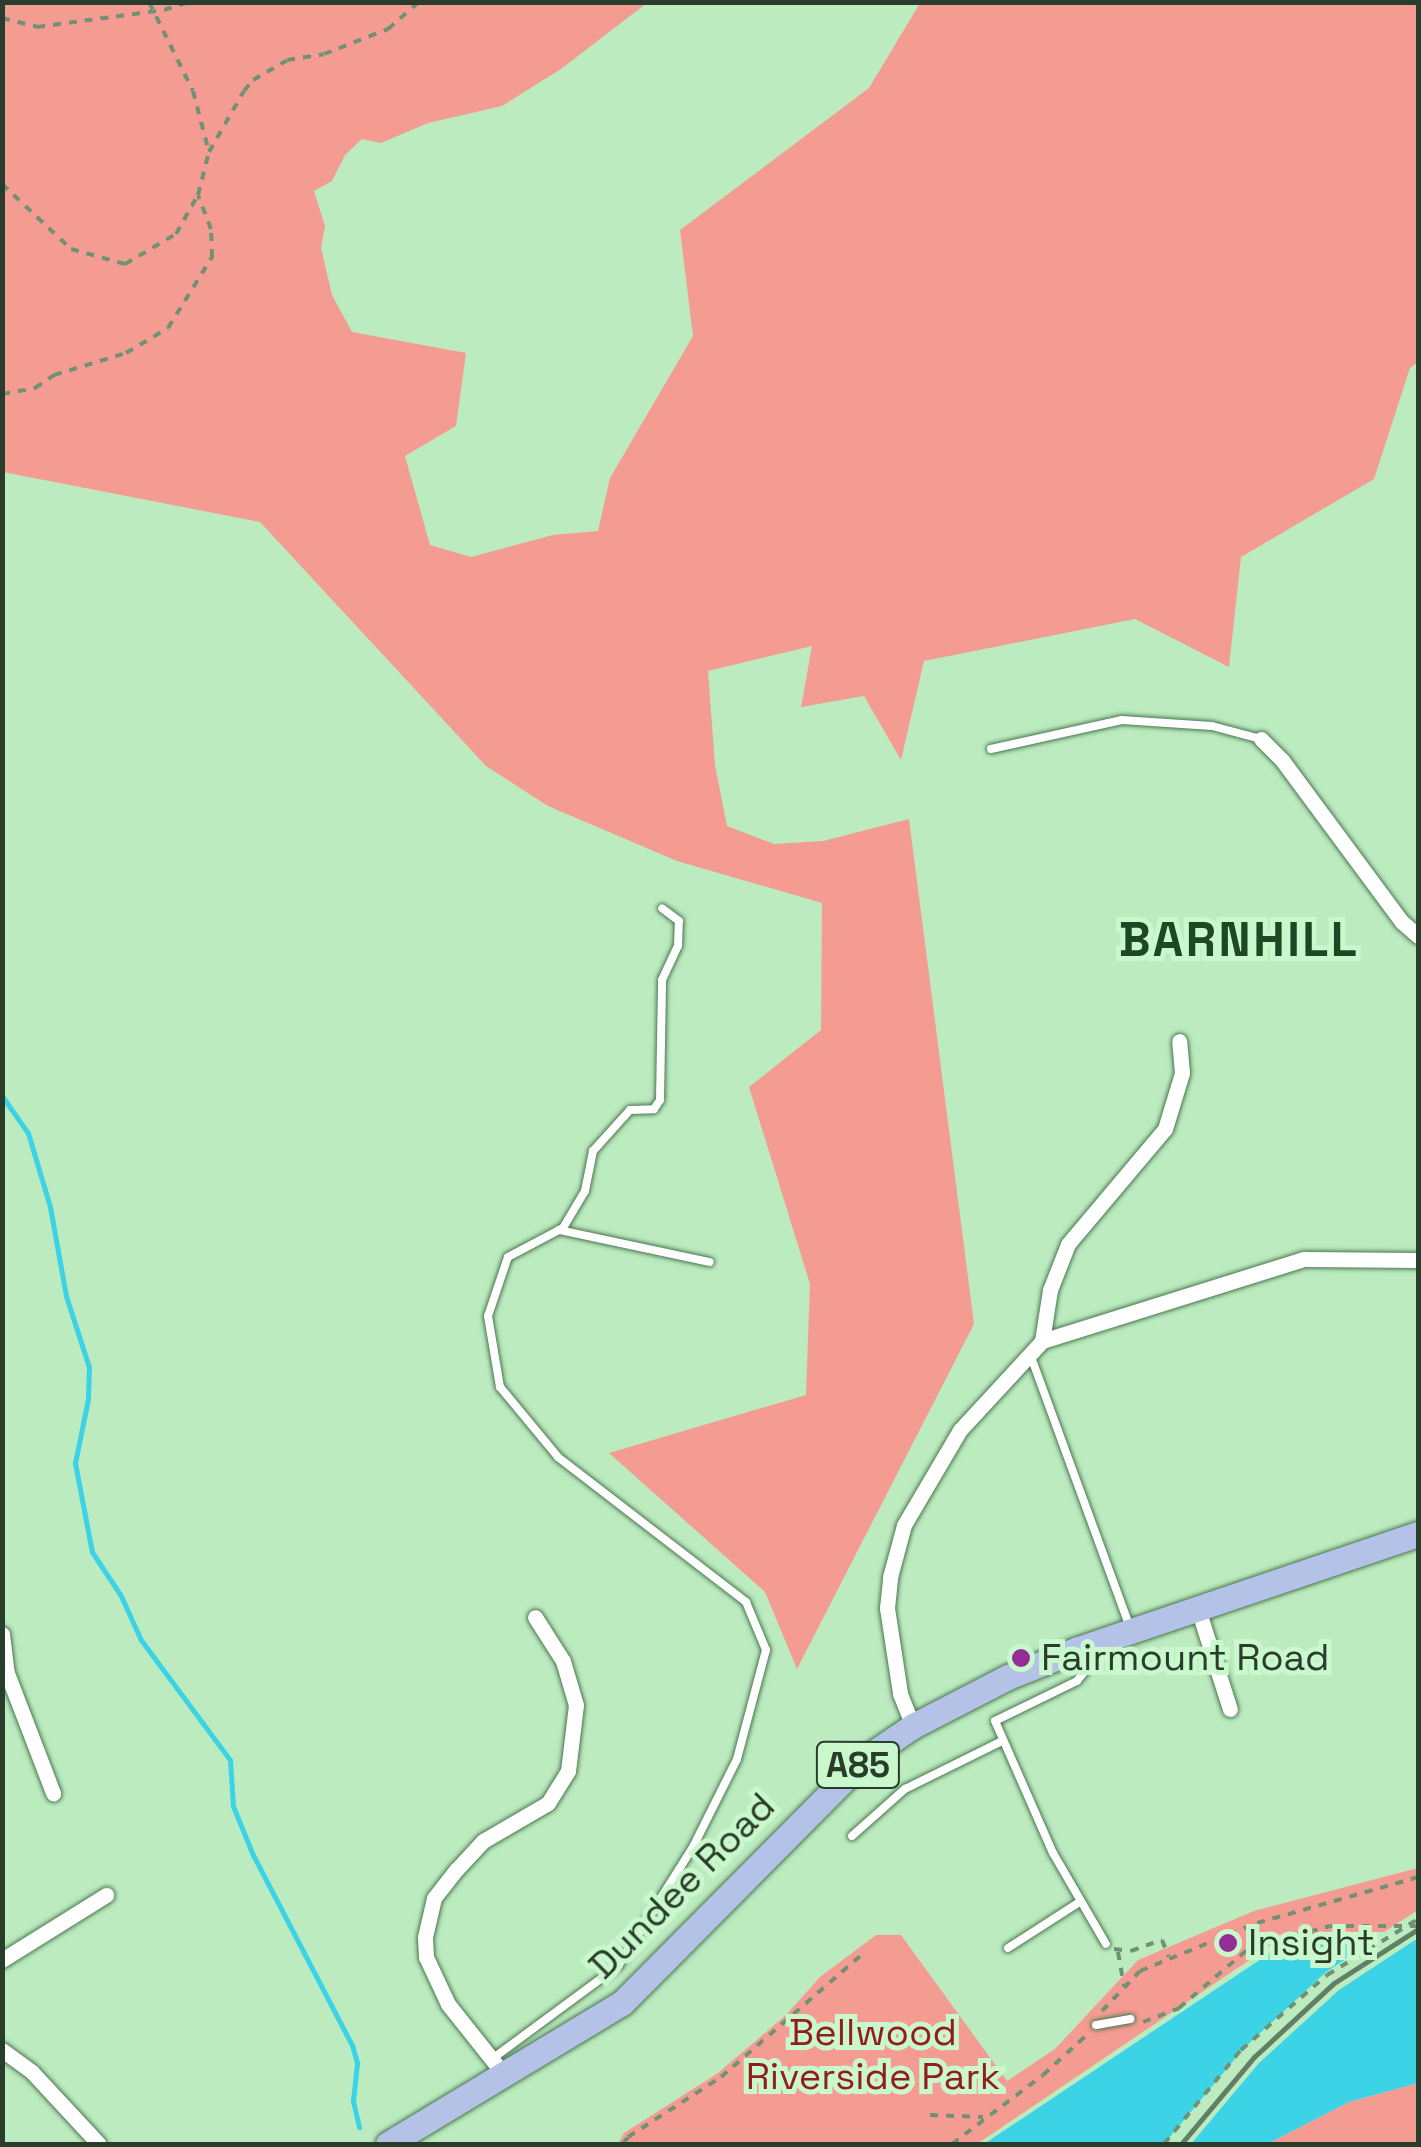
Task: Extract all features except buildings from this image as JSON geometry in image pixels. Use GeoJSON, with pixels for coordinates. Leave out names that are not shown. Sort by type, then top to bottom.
{"type":"FeatureCollection","features":[{"type":"Feature","properties":{"kind":"main road","name":"Dundee Road"},"geometry":{"type":"LineString","coordinates":[[401,2141],[499,2068],[622,2003],[864,1760],[913,1726],[966,1696],[1078,1649],[1418,1534]]}},
{"type":"Feature","properties":{"kind":"street"},"geometry":{"type":"LineString","coordinates":[[1261,739],[1418,936]]}},
{"type":"Feature","properties":{"kind":"street"},"geometry":{"type":"LineString","coordinates":[[1042,1341],[1050,1290],[1068,1244],[1165,1129],[1182,1073],[1180,1041]]}},
{"type":"Feature","properties":{"kind":"street"},"geometry":{"type":"LineString","coordinates":[[913,1726],[900,1693],[889,1634],[890,1577],[896,1548],[916,1499],[960,1430],[1042,1341],[1122,1321],[1304,1259],[1362,1267],[1418,1260]]}},
{"type":"Feature","properties":{"kind":"street"},"geometry":{"type":"LineString","coordinates":[[1198,1609],[1230,1709]]}},
{"type":"Feature","properties":{"kind":"street"},"geometry":{"type":"LineString","coordinates":[[499,2068],[435,1980],[424,1937],[434,1898],[456,1869],[482,1842],[548,1803],[568,1771],[576,1705],[562,1660],[535,1617]]}},
{"type":"Feature","properties":{"kind":"street"},"geometry":{"type":"LineString","coordinates":[[2,1634],[7,1673],[53,1792]]}},
{"type":"Feature","properties":{"kind":"street"},"geometry":{"type":"LineString","coordinates":[[2,1960],[106,1895]]}},
{"type":"Feature","properties":{"kind":"street"},"geometry":{"type":"LineString","coordinates":[[2,2050],[32,2072],[99,2144]]}},
{"type":"Feature","properties":{"kind":"lane"},"geometry":{"type":"LineString","coordinates":[[991,749],[1122,720],[1212,726],[1261,739]]}},
{"type":"Feature","properties":{"kind":"lane"},"geometry":{"type":"LineString","coordinates":[[499,2068],[618,1966],[693,1847],[737,1759],[766,1650],[746,1602],[558,1457],[500,1387],[488,1316],[508,1257],[559,1230],[585,1191],[594,1150],[630,1110],[654,1109],[660,1100],[662,980],[678,946],[679,922],[662,908]]}},
{"type":"Feature","properties":{"kind":"lane"},"geometry":{"type":"LineString","coordinates":[[559,1230],[710,1262]]}},
{"type":"Feature","properties":{"kind":"lane"},"geometry":{"type":"LineString","coordinates":[[1030,1354],[1132,1632]]}},
{"type":"Feature","properties":{"kind":"lane"},"geometry":{"type":"LineString","coordinates":[[1078,1649],[1084,1671],[1076,1681],[995,1722],[1078,1903],[1106,1944]]}},
{"type":"Feature","properties":{"kind":"lane"},"geometry":{"type":"LineString","coordinates":[[852,1836],[905,1789],[1002,1742]]}},
{"type":"Feature","properties":{"kind":"lane"},"geometry":{"type":"LineString","coordinates":[[1008,1948],[1078,1903]]}},
{"type":"Feature","properties":{"kind":"lane"},"geometry":{"type":"LineString","coordinates":[[1096,2025],[1128,2020]]}},
{"type":"Feature","properties":{"kind":"path"},"geometry":{"type":"LineString","coordinates":[[149,2],[193,90],[209,152]]}},
{"type":"Feature","properties":{"kind":"path"},"geometry":{"type":"LineString","coordinates":[[2,18],[37,27],[154,12],[188,2]]}},
{"type":"Feature","properties":{"kind":"path"},"geometry":{"type":"LineString","coordinates":[[2,184],[70,249],[126,264],[176,234],[198,196],[209,152],[253,80],[287,60],[324,54],[388,28],[419,2]]}},
{"type":"Feature","properties":{"kind":"path"},"geometry":{"type":"LineString","coordinates":[[2,394],[35,388],[54,374],[126,353],[168,328],[212,257],[210,229],[198,196]]}},
{"type":"Feature","properties":{"kind":"path"},"geometry":{"type":"LineString","coordinates":[[952,2144],[1076,2048],[1096,2025],[1104,2006],[1140,1971],[1301,1908],[1418,1877]]}},
{"type":"Feature","properties":{"kind":"path"},"geometry":{"type":"LineString","coordinates":[[1164,2144],[1242,2050],[1327,1975],[1418,1918]]}},
{"type":"Feature","properties":{"kind":"path"},"geometry":{"type":"LineString","coordinates":[[1128,2020],[1130,2027],[1179,2008],[1248,1948],[1330,1926],[1418,1926]]}},
{"type":"Feature","properties":{"kind":"path"},"geometry":{"type":"LineString","coordinates":[[1118,1952],[1162,1940],[1170,1959]]}},
{"type":"Feature","properties":{"kind":"path"},"geometry":{"type":"LineString","coordinates":[[1106,1944],[1118,1952],[1124,1986]]}},
{"type":"Feature","properties":{"kind":"path"},"geometry":{"type":"LineString","coordinates":[[623,2144],[721,2078],[823,1983],[860,1956]]}},
{"type":"Feature","properties":{"kind":"path"},"geometry":{"type":"LineString","coordinates":[[930,2115],[983,2117]]}},
{"type":"Feature","properties":{"kind":"green space"},"geometry":{"type":"Polygon","coordinates":[[[2,3],[647,3],[561,69],[502,106],[428,123],[381,143],[362,139],[345,155],[332,181],[314,191],[325,226],[321,248],[332,295],[352,332],[466,353],[456,426],[405,456],[430,545],[471,557],[553,535],[598,531],[610,478],[693,336],[680,230],[869,88],[920,3],[1418,3],[1418,362],[1410,368],[1374,479],[1241,557],[1229,667],[1135,619],[924,661],[901,760],[864,696],[801,707],[812,646],[708,671],[715,765],[727,826],[774,844],[823,841],[909,819],[974,1324],[797,1669],[765,1592],[609,1453],[806,1395],[810,1284],[749,1087],[821,1030],[822,903],[677,861],[548,806],[486,766],[260,522],[3,472],[2,3]]]}},
{"type":"Feature","properties":{"kind":"green space","name":"Bellwood Riverside Park"},"geometry":{"type":"Polygon","coordinates":[[[1418,1868],[1418,1910],[1384,1932],[1321,1933],[1273,1944],[977,2144],[618,2144],[624,2133],[718,2073],[786,2015],[820,1977],[876,1935],[901,1935],[1007,2081],[1055,2049],[1138,1960],[1254,1911],[1418,1868]]]}},
{"type":"Feature","properties":{"kind":"green space"},"geometry":{"type":"Polygon","coordinates":[[[1418,2083],[1418,2144],[1267,2144],[1349,2102],[1418,2083]]]}},
{"type":"Feature","properties":{"kind":"water"},"geometry":{"type":"Polygon","coordinates":[[[1320,1938],[1418,1940],[1418,2083],[1349,2102],[1267,2144],[984,2144],[1276,1949],[1320,1938]]]}},
{"type":"Feature","properties":{"kind":"pier"},"geometry":{"type":"Polygon","coordinates":[[[1384,1934],[1418,1938],[1339,1990],[1259,2063],[1191,2144],[1164,2144],[1244,2048],[1326,1972],[1384,1934]]]}},
{"type":"Feature","properties":{"kind":"waterway"},"geometry":{"type":"LineString","coordinates":[[2,1096],[28,1133],[50,1207],[66,1296],[89,1367],[88,1399],[75,1463],[92,1552],[121,1596],[141,1640],[230,1760],[233,1806],[253,1855],[352,2045],[357,2063],[353,2101],[359,2127]]}},
{"type":"Feature","properties":{"kind":"railway"},"geometry":{"type":"LineString","coordinates":[[1181,2144],[1254,2057],[1334,1983],[1418,1929]]}},
{"type":"Feature","properties":{"kind":"place","name":"Fairmount Road"},"geometry":{"type":"Point","coordinates":[1021,1658]}},
{"type":"Feature","properties":{"kind":"place","name":"Insight"},"geometry":{"type":"Point","coordinates":[1228,1943]}},
{"type":"Feature","properties":{"kind":"district","name":"BARNHILL"},"geometry":{"type":"Point","coordinates":[1239,940]}}]}
